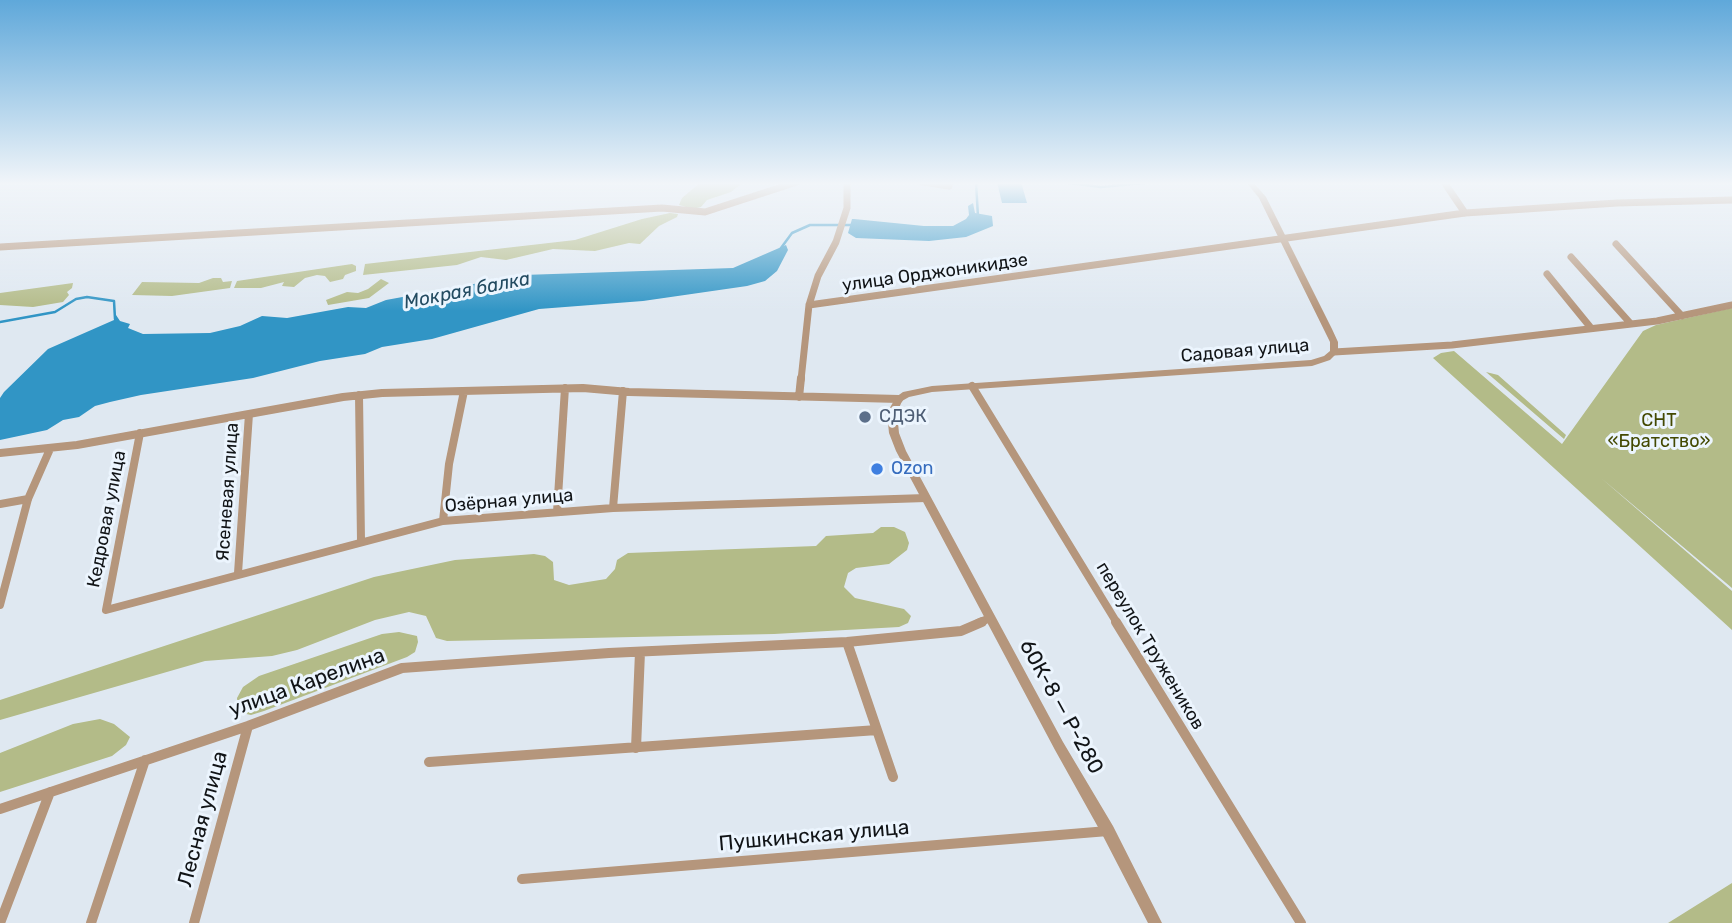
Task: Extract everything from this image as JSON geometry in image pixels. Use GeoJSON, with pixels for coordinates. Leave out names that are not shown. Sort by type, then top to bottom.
{"type":"FeatureCollection","features":[{"type":"Feature","properties":{"kind":"street"},"geometry":{"type":"LineString","coordinates":[[0,247],[372,225]]}},
{"type":"Feature","properties":{"kind":"street"},"geometry":{"type":"LineString","coordinates":[[799,397],[809,305],[818,276],[836,242],[841,225]]}},
{"type":"Feature","properties":{"kind":"street"},"geometry":{"type":"LineString","coordinates":[[1275,225],[1328,329],[1334,342],[1334,352]]}},
{"type":"Feature","properties":{"kind":"street","name":"улица Орджоникидзе"},"geometry":{"type":"LineString","coordinates":[[809,305],[1380,225]]}},
{"type":"Feature","properties":{"kind":"street"},"geometry":{"type":"LineString","coordinates":[[1616,244],[1682,316]]}},
{"type":"Feature","properties":{"kind":"street"},"geometry":{"type":"LineString","coordinates":[[1571,257],[1631,324]]}},
{"type":"Feature","properties":{"kind":"street"},"geometry":{"type":"LineString","coordinates":[[1547,274],[1591,328]]}},
{"type":"Feature","properties":{"kind":"street","name":"Садовая улица"},"geometry":{"type":"LineString","coordinates":[[0,453],[50,449],[359,395],[565,388],[899,399],[918,391],[972,386],[1312,363],[1334,352],[1452,345],[1631,324],[1732,305]]}},
{"type":"Feature","properties":{"kind":"street","name":"переулок Тружеников"},"geometry":{"type":"LineString","coordinates":[[972,386],[1301,923]]}},
{"type":"Feature","properties":{"kind":"street"},"geometry":{"type":"LineString","coordinates":[[557,512],[565,388]]}},
{"type":"Feature","properties":{"kind":"street"},"geometry":{"type":"LineString","coordinates":[[443,521],[449,464],[464,391]]}},
{"type":"Feature","properties":{"kind":"street"},"geometry":{"type":"LineString","coordinates":[[613,508],[623,391]]}},
{"type":"Feature","properties":{"kind":"street"},"geometry":{"type":"LineString","coordinates":[[359,395],[361,541]]}},
{"type":"Feature","properties":{"kind":"street","name":"60К-8 — Р-280"},"geometry":{"type":"LineString","coordinates":[[899,399],[892,413],[894,433],[932,510],[1108,831],[1155,923]]}},
{"type":"Feature","properties":{"kind":"street","name":"Ясеневая улица"},"geometry":{"type":"LineString","coordinates":[[238,573],[249,414]]}},
{"type":"Feature","properties":{"kind":"street","name":"Кедровая улица"},"geometry":{"type":"LineString","coordinates":[[106,610],[140,433]]}},
{"type":"Feature","properties":{"kind":"street"},"geometry":{"type":"LineString","coordinates":[[0,605],[28,499],[50,449]]}},
{"type":"Feature","properties":{"kind":"street","name":"Озёрная улица"},"geometry":{"type":"LineString","coordinates":[[106,610],[443,521],[613,508],[926,498]]}},
{"type":"Feature","properties":{"kind":"street"},"geometry":{"type":"LineString","coordinates":[[0,504],[28,499]]}},
{"type":"Feature","properties":{"kind":"street","name":"улица Карелина"},"geometry":{"type":"LineString","coordinates":[[0,809],[248,726],[402,668],[847,642],[961,631],[990,618]]}},
{"type":"Feature","properties":{"kind":"street"},"geometry":{"type":"LineString","coordinates":[[847,642],[893,778]]}},
{"type":"Feature","properties":{"kind":"street"},"geometry":{"type":"LineString","coordinates":[[636,748],[640,652]]}},
{"type":"Feature","properties":{"kind":"street","name":"Лесная улица"},"geometry":{"type":"LineString","coordinates":[[194,923],[248,726]]}},
{"type":"Feature","properties":{"kind":"street"},"geometry":{"type":"LineString","coordinates":[[429,762],[877,730]]}},
{"type":"Feature","properties":{"kind":"street"},"geometry":{"type":"LineString","coordinates":[[91,923],[145,760]]}},
{"type":"Feature","properties":{"kind":"street"},"geometry":{"type":"LineString","coordinates":[[0,923],[50,792]]}},
{"type":"Feature","properties":{"kind":"street","name":"Пушкинская улица"},"geometry":{"type":"LineString","coordinates":[[522,879],[1108,831]]}},
{"type":"Feature","properties":{"kind":"green space"},"geometry":{"type":"Polygon","coordinates":[[[623,225],[661,225],[640,244],[629,243],[595,251],[553,249],[506,260],[481,257],[457,265],[363,275],[365,264],[575,240],[623,225]]]}},
{"type":"Feature","properties":{"kind":"green space"},"geometry":{"type":"Polygon","coordinates":[[[352,264],[356,266],[356,271],[345,275],[343,279],[330,282],[325,276],[317,275],[305,278],[294,287],[282,286],[284,282],[261,288],[234,288],[237,281],[352,264]]]}},
{"type":"Feature","properties":{"kind":"green space"},"geometry":{"type":"Polygon","coordinates":[[[221,278],[223,282],[232,281],[230,288],[172,296],[132,295],[142,282],[199,283],[221,278]]]}},
{"type":"Feature","properties":{"kind":"green space"},"geometry":{"type":"Polygon","coordinates":[[[381,279],[389,283],[369,298],[328,305],[326,300],[347,292],[358,293],[381,279]]]}},
{"type":"Feature","properties":{"kind":"green space"},"geometry":{"type":"Polygon","coordinates":[[[73,283],[63,302],[33,307],[0,305],[0,293],[73,283]]]}},
{"type":"Feature","properties":{"kind":"green space","name":"СНТ «Братство»"},"geometry":{"type":"Polygon","coordinates":[[[1732,308],[1732,588],[1601,478],[1732,591],[1732,630],[1433,358],[1441,353],[1454,351],[1562,444],[1643,331],[1656,325],[1732,308]]]}},
{"type":"Feature","properties":{"kind":"green space"},"geometry":{"type":"Polygon","coordinates":[[[1486,372],[1498,375],[1566,435],[1564,439],[1486,372]]]}},
{"type":"Feature","properties":{"kind":"green space"},"geometry":{"type":"Polygon","coordinates":[[[881,527],[894,527],[905,532],[909,543],[907,550],[889,564],[856,568],[848,573],[844,587],[855,598],[904,609],[911,616],[908,623],[899,627],[774,634],[447,641],[436,638],[426,616],[409,612],[375,620],[297,650],[272,656],[205,661],[0,720],[0,700],[374,577],[455,560],[534,554],[545,556],[553,562],[554,580],[569,585],[606,579],[615,569],[617,560],[628,553],[816,546],[826,536],[873,533],[881,527]]]}},
{"type":"Feature","properties":{"kind":"green space"},"geometry":{"type":"Polygon","coordinates":[[[399,632],[417,636],[415,652],[407,657],[251,715],[238,709],[237,698],[243,687],[259,676],[382,634],[399,632]]]}},
{"type":"Feature","properties":{"kind":"green space"},"geometry":{"type":"Polygon","coordinates":[[[100,719],[114,724],[130,737],[126,745],[112,756],[0,792],[0,753],[73,724],[100,719]]]}},
{"type":"Feature","properties":{"kind":"green space"},"geometry":{"type":"Polygon","coordinates":[[[1732,883],[1732,923],[1668,923],[1732,883]]]}},
{"type":"Feature","properties":{"kind":"water"},"geometry":{"type":"Polygon","coordinates":[[[850,225],[993,226],[966,237],[929,241],[856,238],[848,233],[850,225]]]}},
{"type":"Feature","properties":{"kind":"water"},"geometry":{"type":"Polygon","coordinates":[[[786,245],[788,250],[777,271],[765,281],[747,286],[643,301],[539,309],[432,339],[382,347],[365,354],[320,361],[253,378],[110,402],[95,406],[79,417],[63,420],[47,430],[0,440],[0,398],[4,392],[48,349],[114,320],[116,315],[120,321],[130,324],[128,328],[143,334],[210,333],[240,326],[262,316],[287,318],[348,307],[366,308],[386,300],[523,275],[733,268],[786,245]]]}},
{"type":"Feature","properties":{"kind":"waterway","name":"Мокрая балка"},"geometry":{"type":"LineString","coordinates":[[781,248],[792,233],[810,225]]}},
{"type":"Feature","properties":{"kind":"waterway","name":"Мокрая балка"},"geometry":{"type":"LineString","coordinates":[[0,322],[55,312],[76,299],[87,297],[114,301],[115,319]]}},
{"type":"Feature","properties":{"kind":"place","name":"СДЭК"},"geometry":{"type":"Point","coordinates":[865,417]}},
{"type":"Feature","properties":{"kind":"place","name":"Ozon"},"geometry":{"type":"Point","coordinates":[877,469]}}]}
